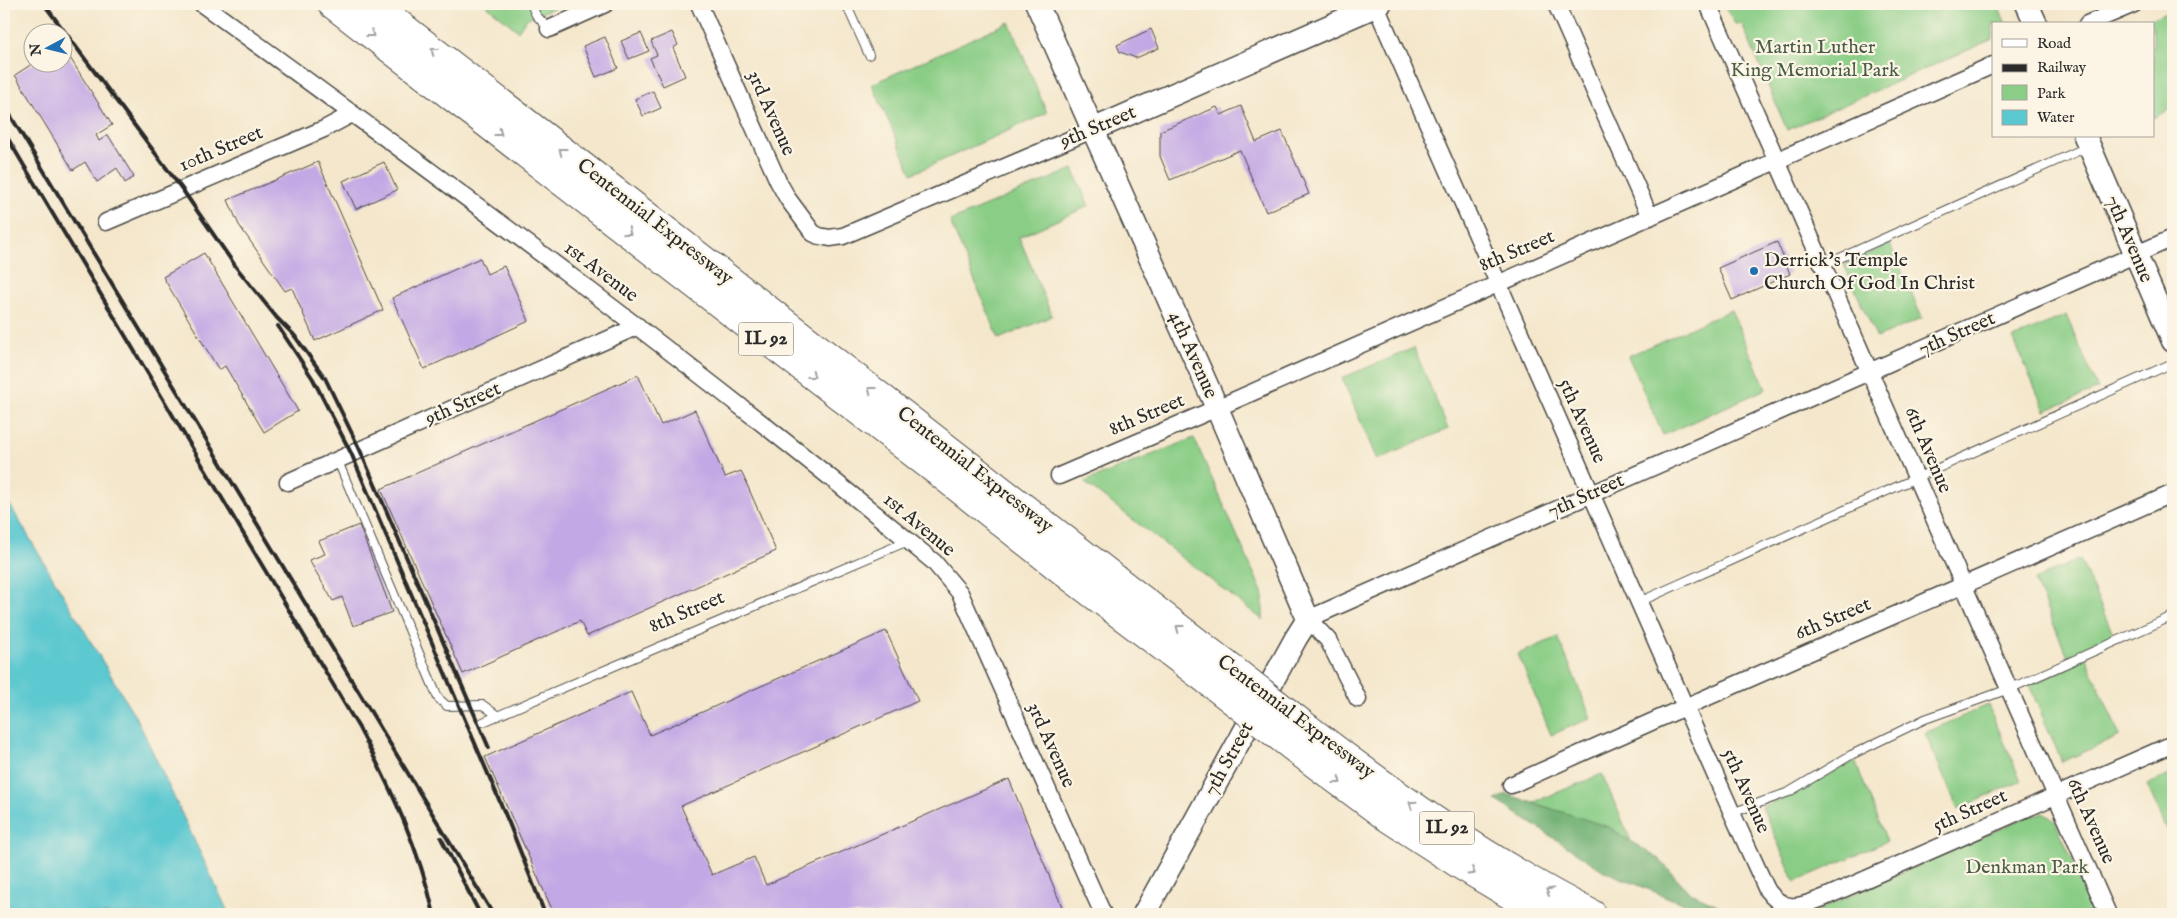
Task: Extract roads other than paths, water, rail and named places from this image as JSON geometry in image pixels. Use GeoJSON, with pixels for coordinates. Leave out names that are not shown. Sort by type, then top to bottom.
{"type":"FeatureCollection","features":[{"type":"Feature","properties":{"kind":"highway","name":"Centennial Expressway"},"geometry":{"type":"LineString","coordinates":[[332,4],[1069,576],[1209,666]]}},
{"type":"Feature","properties":{"kind":"highway","name":"Centennial Expressway"},"geometry":{"type":"LineString","coordinates":[[373,4],[1304,741],[1385,816],[1542,914]]}},
{"type":"Feature","properties":{"kind":"highway","name":"Centennial Expressway"},"geometry":{"type":"LineString","coordinates":[[1304,741],[1349,760],[1441,824],[1520,874],[1592,914]]}},
{"type":"Feature","properties":{"kind":"highway"},"geometry":{"type":"LineString","coordinates":[[1514,898],[1537,914]]}},
{"type":"Feature","properties":{"kind":"street","name":"1st Avenue"},"geometry":{"type":"LineString","coordinates":[[202,4],[638,326],[934,562],[960,593]]}},
{"type":"Feature","properties":{"kind":"street"},"geometry":{"type":"LineString","coordinates":[[549,29],[605,4]]}},
{"type":"Feature","properties":{"kind":"street","name":"3rd Avenue"},"geometry":{"type":"LineString","coordinates":[[699,4],[778,181],[814,233]]}},
{"type":"Feature","properties":{"kind":"street","name":"4th Avenue"},"geometry":{"type":"LineString","coordinates":[[1037,4],[1217,408],[1308,619],[1328,640],[1358,699]]}},
{"type":"Feature","properties":{"kind":"street","name":"9th Street"},"geometry":{"type":"LineString","coordinates":[[814,233],[830,238],[843,236],[1092,130],[1377,4]]}},
{"type":"Feature","properties":{"kind":"street","name":"5th Avenue"},"geometry":{"type":"LineString","coordinates":[[1377,4],[1732,813],[1767,890],[1782,905]]}},
{"type":"Feature","properties":{"kind":"street"},"geometry":{"type":"LineString","coordinates":[[1556,4],[1650,217]]}},
{"type":"Feature","properties":{"kind":"street","name":"6th Avenue"},"geometry":{"type":"LineString","coordinates":[[1708,4],[2108,914]]}},
{"type":"Feature","properties":{"kind":"street"},"geometry":{"type":"LineString","coordinates":[[2027,4],[2035,22]]}},
{"type":"Feature","properties":{"kind":"street"},"geometry":{"type":"LineString","coordinates":[[2092,22],[2134,4]]}},
{"type":"Feature","properties":{"kind":"street","name":"8th Street"},"geometry":{"type":"LineString","coordinates":[[1059,476],[1992,65]]}},
{"type":"Feature","properties":{"kind":"street","name":"10th Street"},"geometry":{"type":"LineString","coordinates":[[106,222],[324,129],[352,114]]}},
{"type":"Feature","properties":{"kind":"street","name":"7th Avenue"},"geometry":{"type":"LineString","coordinates":[[2087,141],[2173,341]]}},
{"type":"Feature","properties":{"kind":"street","name":"7th Street"},"geometry":{"type":"LineString","coordinates":[[1144,914],[1308,619],[2173,238]]}},
{"type":"Feature","properties":{"kind":"street","name":"9th Street"},"geometry":{"type":"LineString","coordinates":[[288,482],[638,326]]}},
{"type":"Feature","properties":{"kind":"street","name":"6th Street"},"geometry":{"type":"LineString","coordinates":[[1511,786],[1685,705],[1964,586],[2173,493]]}},
{"type":"Feature","properties":{"kind":"street","name":"3rd Avenue"},"geometry":{"type":"LineString","coordinates":[[960,593],[1103,914]]}},
{"type":"Feature","properties":{"kind":"street","name":"5th Street"},"geometry":{"type":"LineString","coordinates":[[1782,905],[1791,907],[1803,905],[1823,898],[2173,744]]}},
{"type":"Feature","properties":{"kind":"lane"},"geometry":{"type":"LineString","coordinates":[[531,4],[536,15],[549,29]]}},
{"type":"Feature","properties":{"kind":"lane"},"geometry":{"type":"LineString","coordinates":[[846,4],[868,55]]}},
{"type":"Feature","properties":{"kind":"lane"},"geometry":{"type":"LineString","coordinates":[[1822,266],[2087,141]]}},
{"type":"Feature","properties":{"kind":"lane"},"geometry":{"type":"LineString","coordinates":[[1639,602],[2173,363]]}},
{"type":"Feature","properties":{"kind":"lane"},"geometry":{"type":"LineString","coordinates":[[337,459],[438,698],[447,706],[483,705],[498,716]]}},
{"type":"Feature","properties":{"kind":"lane","name":"8th Street"},"geometry":{"type":"LineString","coordinates":[[483,722],[908,541]]}},
{"type":"Feature","properties":{"kind":"lane"},"geometry":{"type":"LineString","coordinates":[[1732,813],[1788,792],[1851,755],[1925,719],[2009,689],[2173,616]]}},
{"type":"Feature","properties":{"kind":"water"},"geometry":{"type":"Polygon","coordinates":[[[4,495],[139,723],[229,914],[4,914],[4,495]]]}},
{"type":"Feature","properties":{"kind":"railway"},"geometry":{"type":"LineString","coordinates":[[44,4],[182,189],[236,267],[277,318],[294,335],[325,378],[360,450],[489,748]]}},
{"type":"Feature","properties":{"kind":"railway"},"geometry":{"type":"LineString","coordinates":[[4,105],[493,914]]}},
{"type":"Feature","properties":{"kind":"railway"},"geometry":{"type":"LineString","coordinates":[[4,132],[359,728],[403,819],[428,890],[434,914]]}},
{"type":"Feature","properties":{"kind":"railway"},"geometry":{"type":"LineString","coordinates":[[278,326],[313,379],[351,453],[509,823],[545,914]]}},
{"type":"Feature","properties":{"kind":"railway"},"geometry":{"type":"LineString","coordinates":[[441,838],[480,914]]}},
{"type":"Feature","properties":{"kind":"place","name":"Derrick's Temple Church Of God In Christ"},"geometry":{"type":"Point","coordinates":[1754,271]}},
{"type":"Feature","properties":{"kind":"park label","name":"Martin Luther King Memorial Park"},"geometry":{"type":"Point","coordinates":[1815,58]}},
{"type":"Feature","properties":{"kind":"park label","name":"Denkman Park"},"geometry":{"type":"Point","coordinates":[2027,867]}}]}
